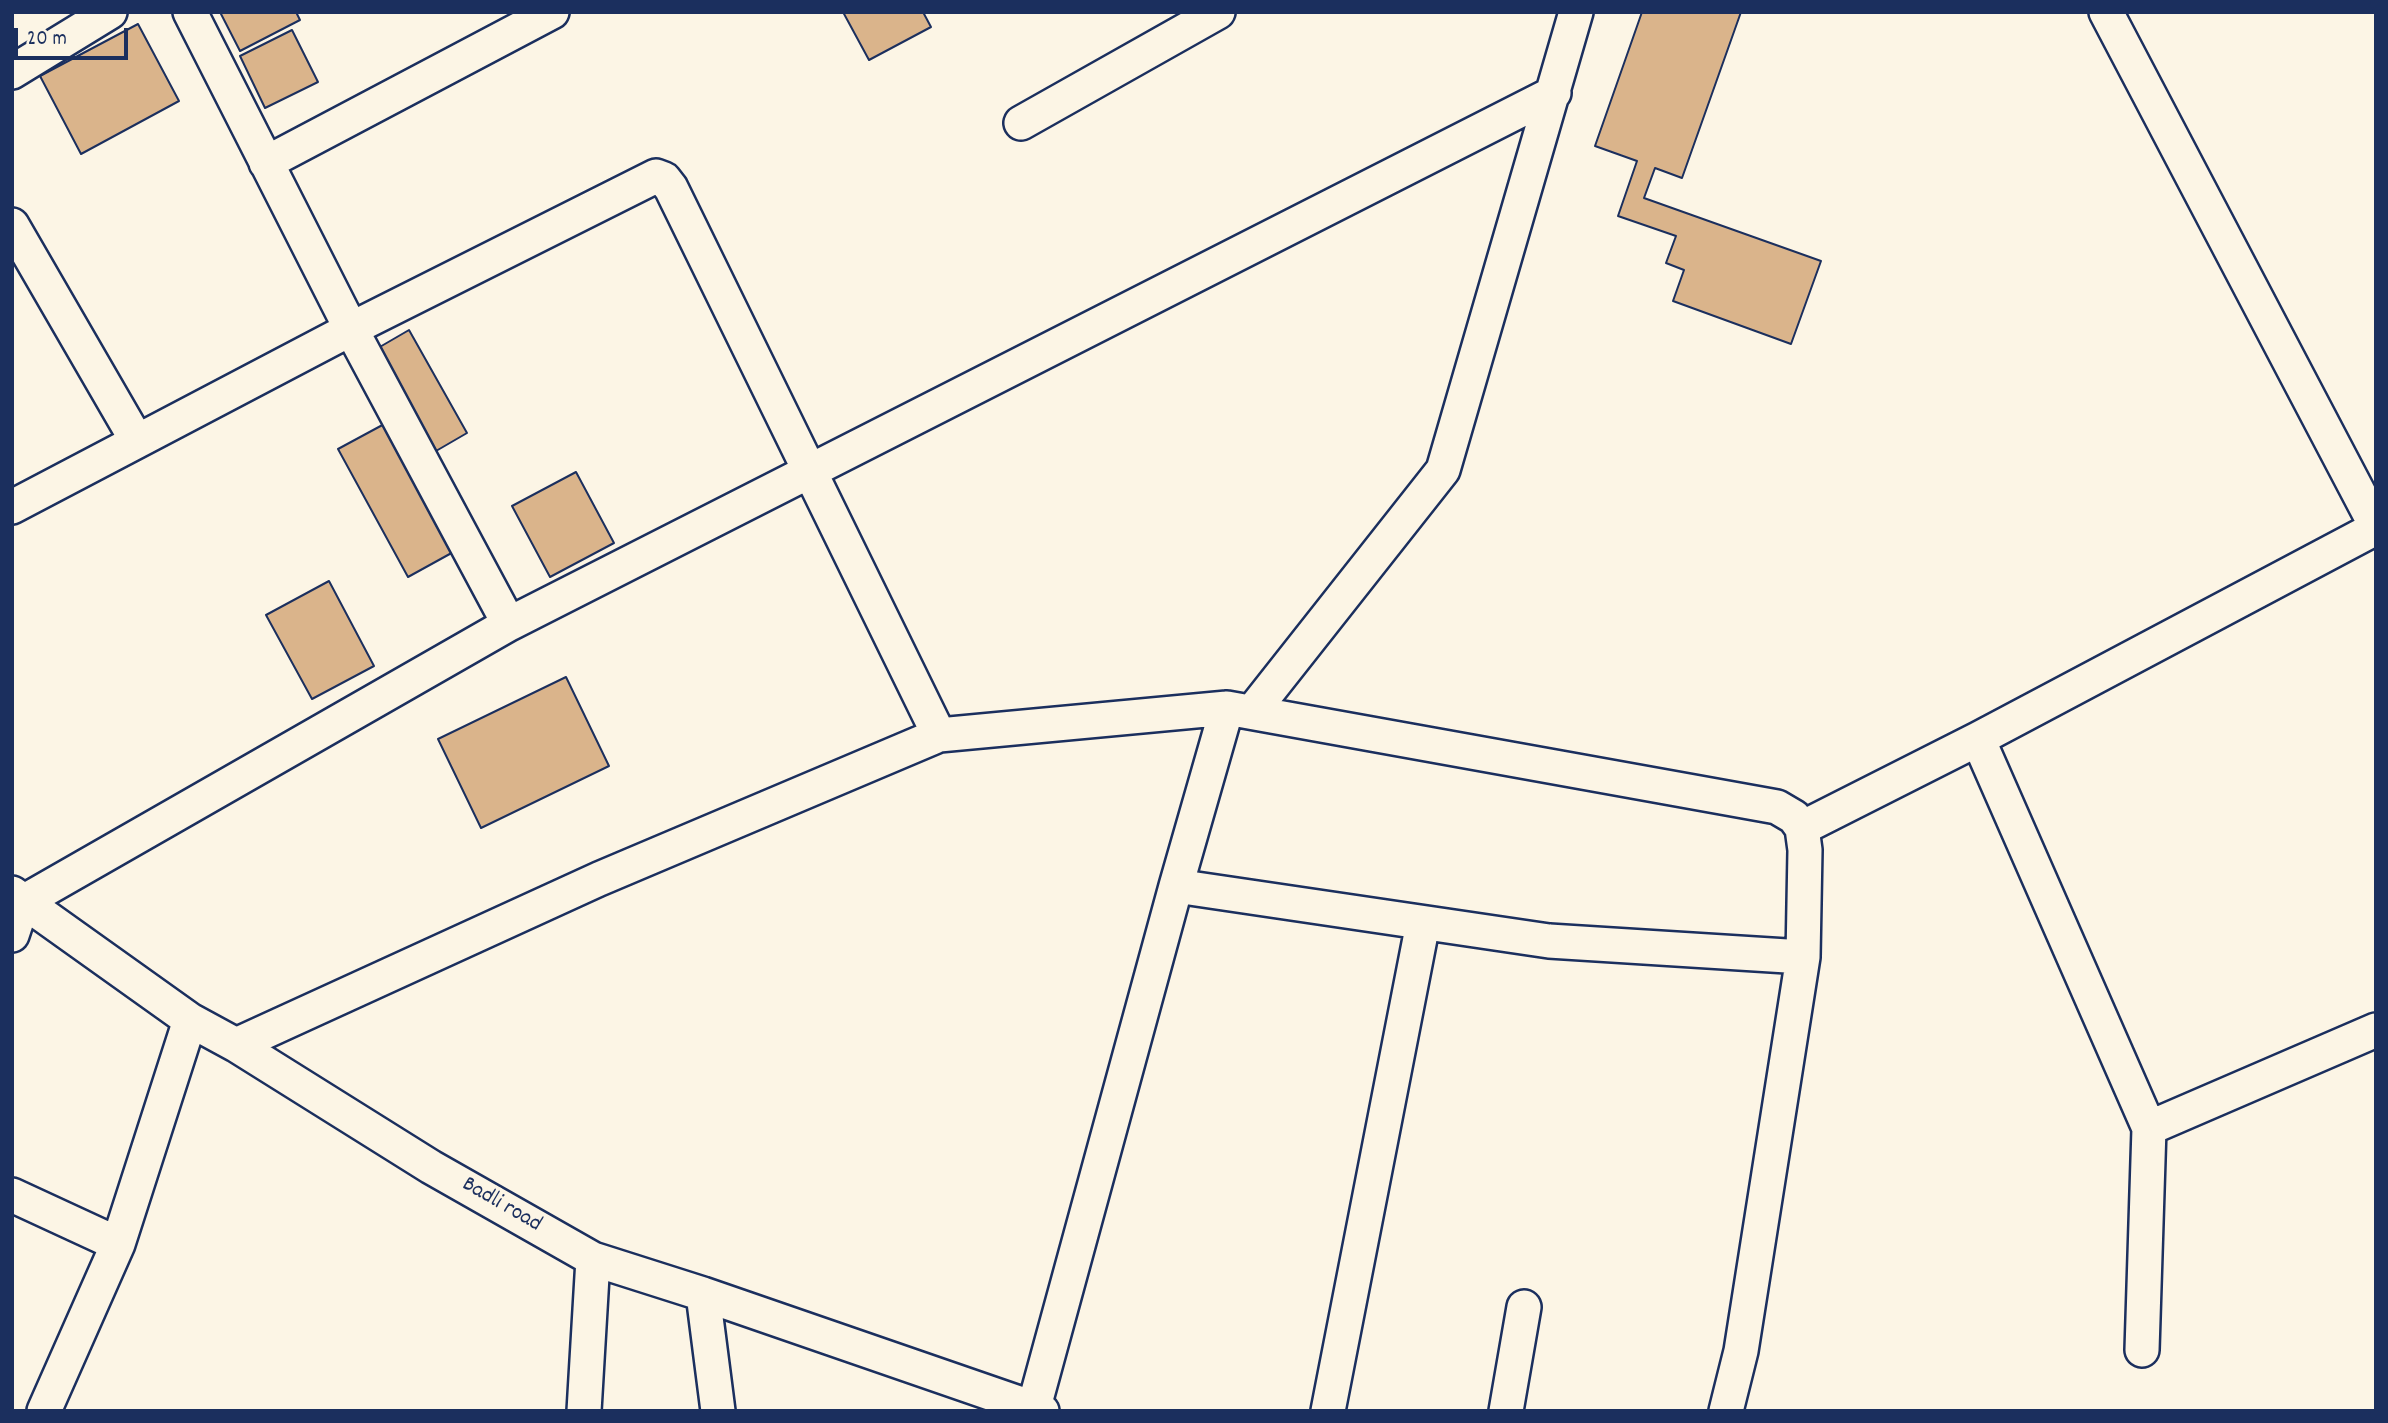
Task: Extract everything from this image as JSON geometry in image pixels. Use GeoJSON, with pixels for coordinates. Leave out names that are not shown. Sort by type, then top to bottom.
{"type":"FeatureCollection","features":[{"type":"Feature","properties":{"kind":"street"},"geometry":{"type":"LineString","coordinates":[[12,72],[110,12]]}},
{"type":"Feature","properties":{"kind":"street"},"geometry":{"type":"LineString","coordinates":[[191,12],[351,329],[509,624]]}},
{"type":"Feature","properties":{"kind":"street"},"geometry":{"type":"LineString","coordinates":[[267,163],[552,12]]}},
{"type":"Feature","properties":{"kind":"street"},"geometry":{"type":"LineString","coordinates":[[1038,1409],[1176,886],[1240,710],[1443,470],[1576,12]]}},
{"type":"Feature","properties":{"kind":"street"},"geometry":{"type":"LineString","coordinates":[[1802,828],[1978,739],[2376,527],[2106,12]]}},
{"type":"Feature","properties":{"kind":"street"},"geometry":{"type":"LineString","coordinates":[[1021,123],[1209,15]]}},
{"type":"Feature","properties":{"kind":"street"},"geometry":{"type":"LineString","coordinates":[[12,935],[18,897],[509,624],[1554,93]]}},
{"type":"Feature","properties":{"kind":"street"},"geometry":{"type":"LineString","coordinates":[[12,507],[351,329],[656,176],[664,179],[671,188],[939,735]]}},
{"type":"Feature","properties":{"kind":"street"},"geometry":{"type":"LineString","coordinates":[[12,225],[137,441]]}},
{"type":"Feature","properties":{"kind":"street"},"geometry":{"type":"LineString","coordinates":[[236,1045],[599,879],[939,735],[1240,710],[1777,807],[1794,817],[1802,828],[1805,850],[1803,957],[1741,1351],[1726,1411]]}},
{"type":"Feature","properties":{"kind":"street"},"geometry":{"type":"LineString","coordinates":[[1978,739],[2149,1128],[2142,1350]]}},
{"type":"Feature","properties":{"kind":"street"},"geometry":{"type":"LineString","coordinates":[[1176,886],[1549,941],[1803,957]]}},
{"type":"Feature","properties":{"kind":"street","name":"Badli road"},"geometry":{"type":"LineString","coordinates":[[18,897],[190,1020],[236,1045],[431,1167],[593,1259],[703,1294],[996,1403],[1038,1409]]}},
{"type":"Feature","properties":{"kind":"street"},"geometry":{"type":"LineString","coordinates":[[1328,1411],[1423,923]]}},
{"type":"Feature","properties":{"kind":"street"},"geometry":{"type":"LineString","coordinates":[[44,1411],[118,1244],[190,1020]]}},
{"type":"Feature","properties":{"kind":"street"},"geometry":{"type":"LineString","coordinates":[[2149,1128],[2376,1030]]}},
{"type":"Feature","properties":{"kind":"street"},"geometry":{"type":"LineString","coordinates":[[12,1195],[118,1244]]}},
{"type":"Feature","properties":{"kind":"street"},"geometry":{"type":"LineString","coordinates":[[584,1411],[593,1259]]}},
{"type":"Feature","properties":{"kind":"street"},"geometry":{"type":"LineString","coordinates":[[703,1294],[718,1411]]}},
{"type":"Feature","properties":{"kind":"street"},"geometry":{"type":"LineString","coordinates":[[1506,1411],[1524,1307]]}},
{"type":"Feature","properties":{"kind":"building"},"geometry":{"type":"Polygon","coordinates":[[[220,12],[296,12],[300,20],[240,51],[220,12]]]}},
{"type":"Feature","properties":{"kind":"building"},"geometry":{"type":"Polygon","coordinates":[[[843,12],[923,12],[931,27],[869,60],[843,12]]]}},
{"type":"Feature","properties":{"kind":"building"},"geometry":{"type":"Polygon","coordinates":[[[1642,12],[1741,12],[1682,178],[1655,168],[1644,198],[1821,261],[1791,344],[1673,301],[1684,270],[1666,263],[1676,236],[1618,216],[1637,161],[1595,146],[1642,12]]]}},
{"type":"Feature","properties":{"kind":"building"},"geometry":{"type":"Polygon","coordinates":[[[138,24],[179,101],[81,154],[40,76],[138,24]]]}},
{"type":"Feature","properties":{"kind":"building"},"geometry":{"type":"Polygon","coordinates":[[[292,30],[318,82],[265,108],[240,56],[292,30]]]}},
{"type":"Feature","properties":{"kind":"building"},"geometry":{"type":"Polygon","coordinates":[[[409,330],[467,433],[436,451],[378,348],[409,330]]]}},
{"type":"Feature","properties":{"kind":"building"},"geometry":{"type":"Polygon","coordinates":[[[388,422],[457,550],[408,577],[338,449],[388,422]]]}},
{"type":"Feature","properties":{"kind":"building"},"geometry":{"type":"Polygon","coordinates":[[[576,472],[614,543],[550,577],[512,506],[576,472]]]}},
{"type":"Feature","properties":{"kind":"building"},"geometry":{"type":"Polygon","coordinates":[[[329,581],[374,666],[312,699],[266,615],[329,581]]]}},
{"type":"Feature","properties":{"kind":"building"},"geometry":{"type":"Polygon","coordinates":[[[566,677],[609,766],[481,828],[438,739],[566,677]]]}}]}
